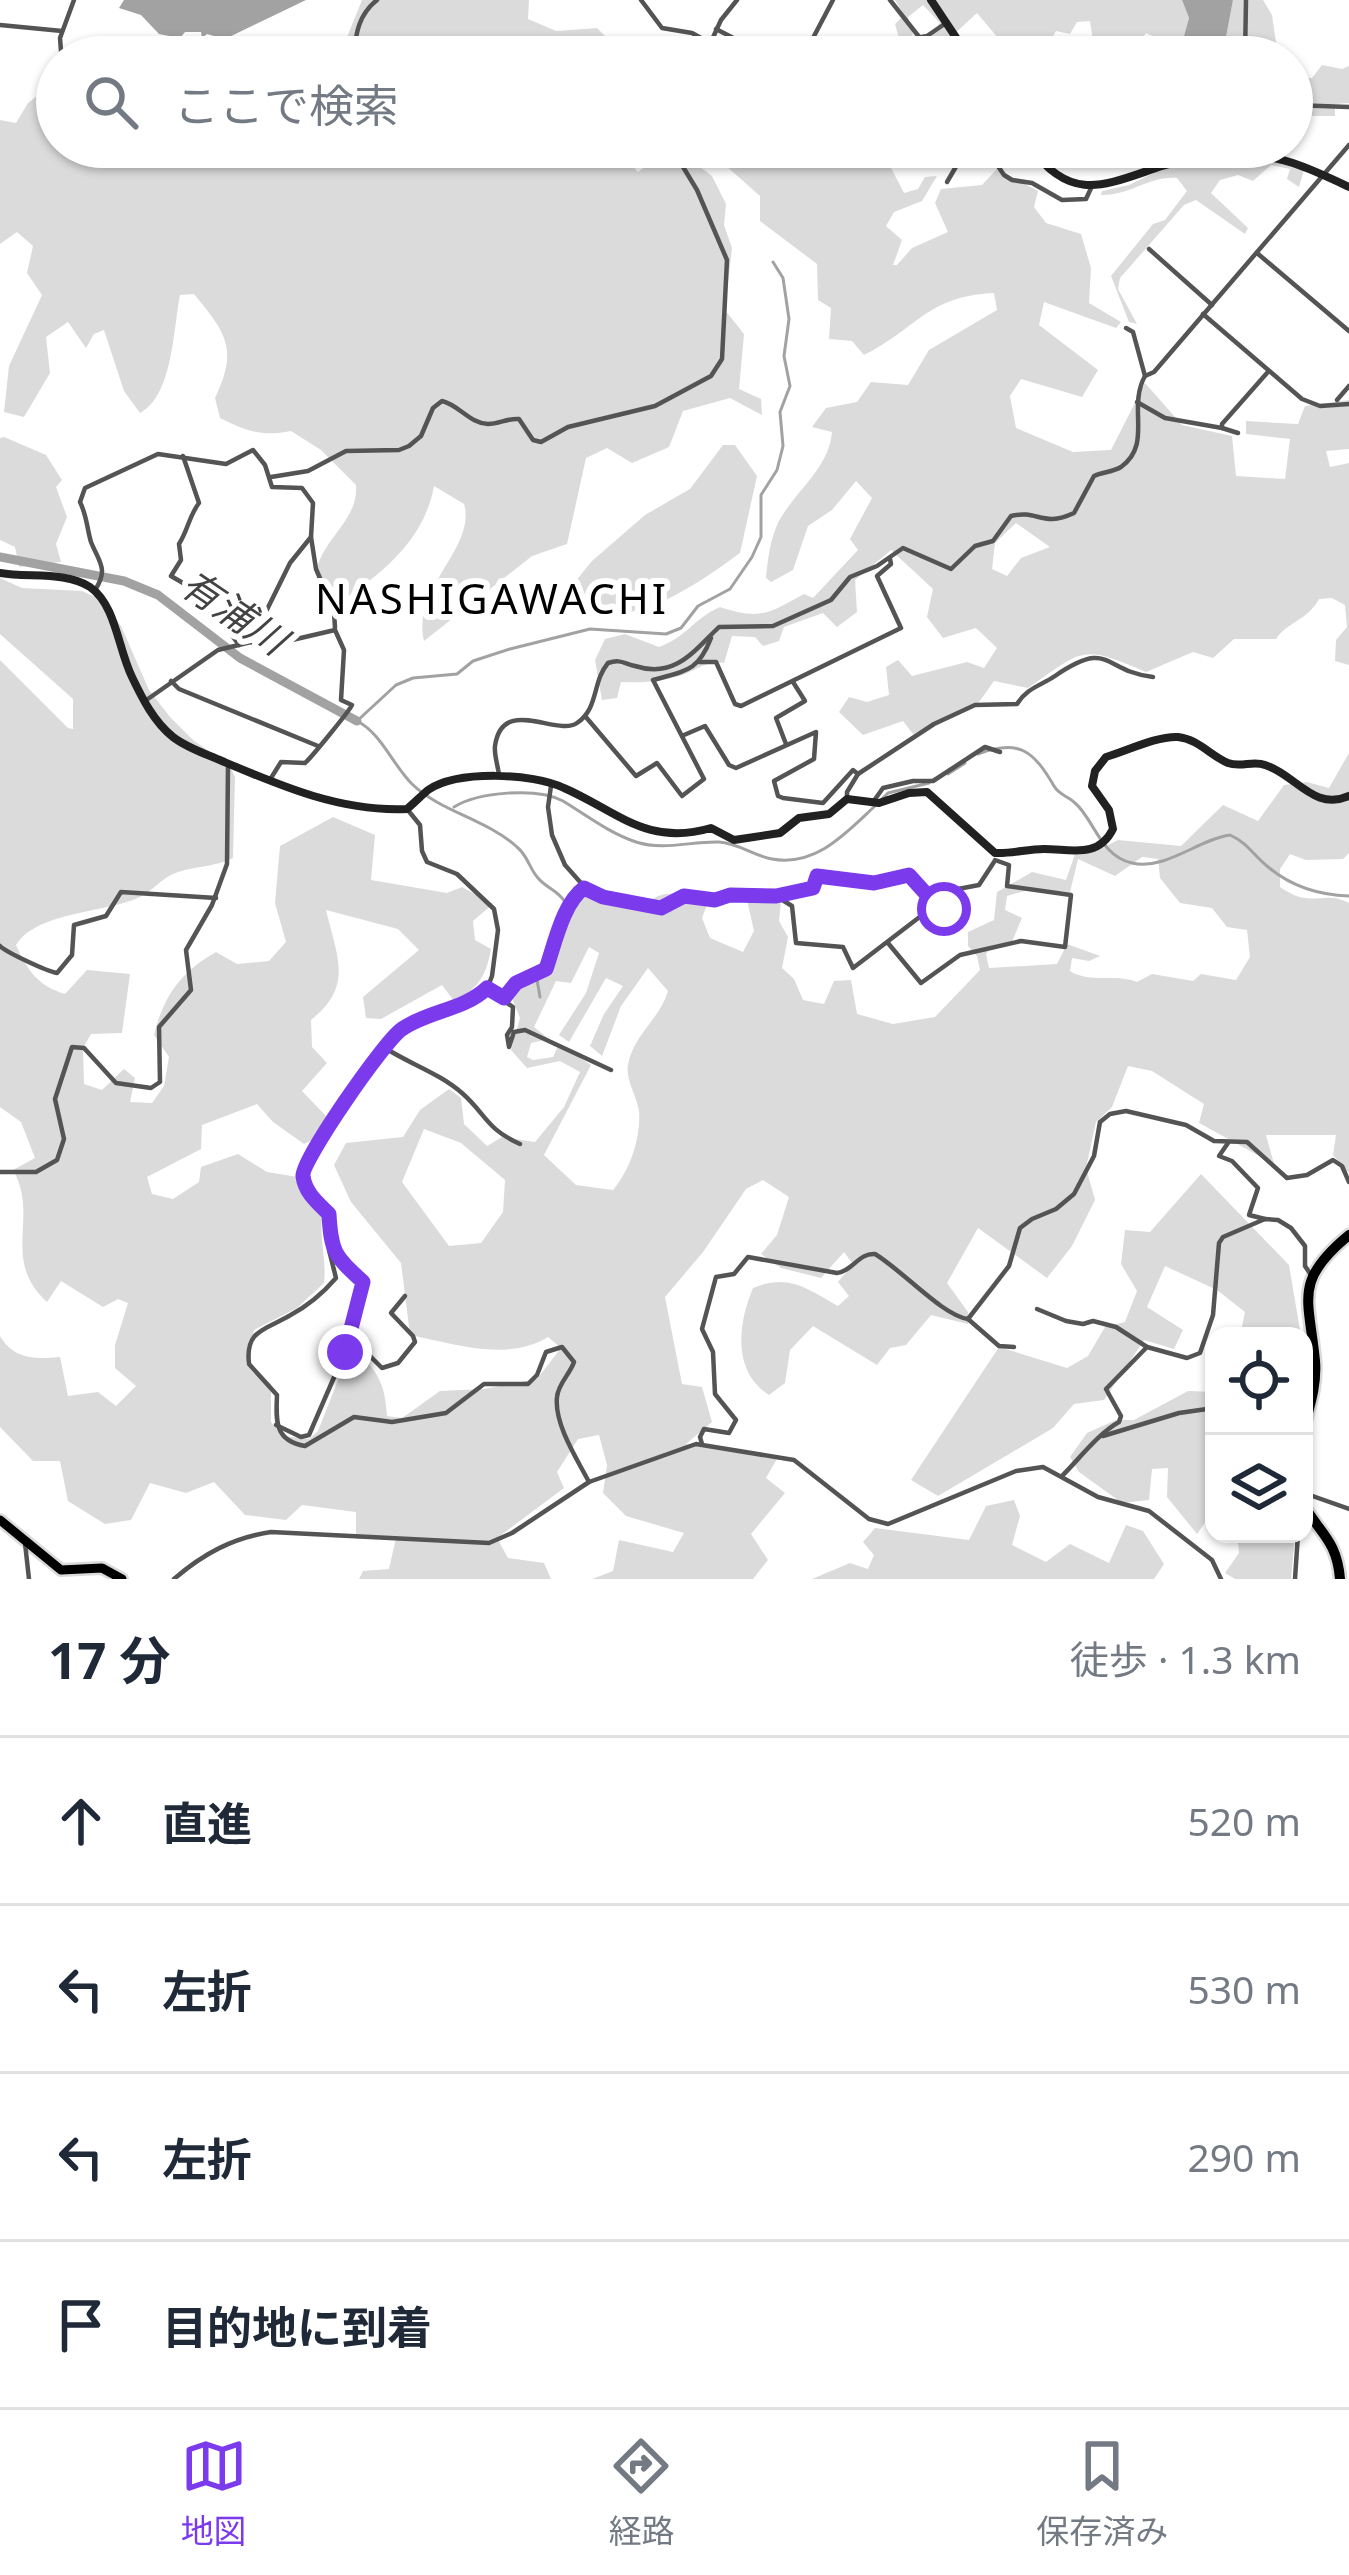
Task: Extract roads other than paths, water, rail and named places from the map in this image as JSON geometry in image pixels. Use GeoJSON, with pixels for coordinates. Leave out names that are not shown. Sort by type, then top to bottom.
{"type":"FeatureCollection","features":[{"type":"Feature","properties":{"kind":"highway"},"geometry":{"type":"LineString","coordinates":[[1310,1327],[1306,1302],[1311,1275],[1349,1235]]}},
{"type":"Feature","properties":{"kind":"highway"},"geometry":{"type":"LineString","coordinates":[[1313,1520],[1330,1538],[1339,1558],[1340,1579]]}},
{"type":"Feature","properties":{"kind":"main road"},"geometry":{"type":"LineString","coordinates":[[0,1520],[62,1570],[102,1568],[122,1579]]}},
{"type":"Feature","properties":{"kind":"street"},"geometry":{"type":"LineString","coordinates":[[62,36],[74,0]]}},
{"type":"Feature","properties":{"kind":"street"},"geometry":{"type":"LineString","coordinates":[[356,36],[364,13],[377,0]]}},
{"type":"Feature","properties":{"kind":"street"},"geometry":{"type":"LineString","coordinates":[[641,0],[662,28],[697,36]]}},
{"type":"Feature","properties":{"kind":"street"},"geometry":{"type":"LineString","coordinates":[[713,36],[737,0]]}},
{"type":"Feature","properties":{"kind":"street"},"geometry":{"type":"LineString","coordinates":[[814,36],[832,0]]}},
{"type":"Feature","properties":{"kind":"street"},"geometry":{"type":"LineString","coordinates":[[890,0],[918,36]]}},
{"type":"Feature","properties":{"kind":"street"},"geometry":{"type":"LineString","coordinates":[[931,0],[955,36]]}},
{"type":"Feature","properties":{"kind":"street"},"geometry":{"type":"LineString","coordinates":[[1245,36],[1246,0]]}},
{"type":"Feature","properties":{"kind":"street"},"geometry":{"type":"LineString","coordinates":[[923,36],[946,23]]}},
{"type":"Feature","properties":{"kind":"street"},"geometry":{"type":"LineString","coordinates":[[0,26],[62,31]]}},
{"type":"Feature","properties":{"kind":"street"},"geometry":{"type":"LineString","coordinates":[[716,29],[730,36]]}},
{"type":"Feature","properties":{"kind":"street"},"geometry":{"type":"LineString","coordinates":[[1313,106],[1349,107]]}},
{"type":"Feature","properties":{"kind":"street"},"geometry":{"type":"LineString","coordinates":[[1145,376],[1154,372],[1349,145]]}},
{"type":"Feature","properties":{"kind":"street"},"geometry":{"type":"LineString","coordinates":[[271,478],[308,471],[346,451],[410,446],[442,400],[472,420],[488,424],[519,419],[533,440],[541,442],[600,418],[639,413],[711,376],[722,359],[729,268],[698,190],[684,168]]}},
{"type":"Feature","properties":{"kind":"street"},"geometry":{"type":"LineString","coordinates":[[947,182],[958,168]]}},
{"type":"Feature","properties":{"kind":"street"},"geometry":{"type":"LineString","coordinates":[[999,168],[1004,175],[1032,183],[1062,200],[1086,199],[1092,186]]}},
{"type":"Feature","properties":{"kind":"street"},"geometry":{"type":"LineString","coordinates":[[1051,168],[1059,176],[1092,186],[1118,183],[1156,168]]}},
{"type":"Feature","properties":{"kind":"street"},"geometry":{"type":"LineString","coordinates":[[1308,168],[1349,187]]}},
{"type":"Feature","properties":{"kind":"street"},"geometry":{"type":"LineString","coordinates":[[1149,249],[1212,304]]}},
{"type":"Feature","properties":{"kind":"street"},"geometry":{"type":"LineString","coordinates":[[1256,253],[1349,331]]}},
{"type":"Feature","properties":{"kind":"street"},"geometry":{"type":"LineString","coordinates":[[1203,314],[1308,403],[1349,404]]}},
{"type":"Feature","properties":{"kind":"street"},"geometry":{"type":"LineString","coordinates":[[499,775],[496,741],[511,723],[530,718],[568,728],[585,716],[600,672],[608,663],[622,661],[649,669],[678,665],[712,632],[728,625],[773,626],[831,600],[850,577],[909,548],[951,568],[975,546],[993,541],[1010,516],[1025,514],[1051,522],[1074,513],[1094,476],[1115,470],[1131,455],[1140,422],[1135,400],[1145,376],[1133,332],[1126,328]]}},
{"type":"Feature","properties":{"kind":"street"},"geometry":{"type":"LineString","coordinates":[[1222,428],[1269,371]]}},
{"type":"Feature","properties":{"kind":"street"},"geometry":{"type":"LineString","coordinates":[[1335,403],[1349,386]]}},
{"type":"Feature","properties":{"kind":"street"},"geometry":{"type":"LineString","coordinates":[[1135,400],[1165,418],[1238,433]]}},
{"type":"Feature","properties":{"kind":"street"},"geometry":{"type":"LineString","coordinates":[[97,587],[102,559],[90,540],[80,502],[82,491],[158,454],[226,464],[253,450],[271,478]]}},
{"type":"Feature","properties":{"kind":"street"},"geometry":{"type":"LineString","coordinates":[[183,456],[199,503],[189,517],[179,544],[181,560],[171,576],[200,593],[239,645]]}},
{"type":"Feature","properties":{"kind":"street"},"geometry":{"type":"LineString","coordinates":[[269,780],[279,764],[305,763],[350,709],[341,700],[344,650],[316,569],[311,537],[315,515],[308,493],[297,485],[276,489],[269,484],[271,478]]}},
{"type":"Feature","properties":{"kind":"street"},"geometry":{"type":"LineString","coordinates":[[250,641],[290,563],[311,537]]}},
{"type":"Feature","properties":{"kind":"street"},"geometry":{"type":"LineString","coordinates":[[699,662],[716,662],[738,706],[901,628],[878,576],[891,564],[890,559]]}},
{"type":"Feature","properties":{"kind":"street"},"geometry":{"type":"LineString","coordinates":[[0,573],[68,579],[97,587],[145,701],[169,734],[269,780],[353,806],[407,808],[430,789],[499,775],[551,788],[634,825],[674,834],[711,828],[734,840],[780,833],[800,818],[829,814],[848,799],[873,802],[927,792],[1009,865],[1007,886],[1071,895],[1065,947],[1021,941],[960,955],[921,983],[888,943]]}},
{"type":"Feature","properties":{"kind":"street"},"geometry":{"type":"LineString","coordinates":[[145,701],[218,650],[250,641],[275,644],[335,630]]}},
{"type":"Feature","properties":{"kind":"street"},"geometry":{"type":"LineString","coordinates":[[585,716],[636,776],[657,763],[682,796],[704,779],[653,680],[685,674],[699,662],[712,632]]}},
{"type":"Feature","properties":{"kind":"street"},"geometry":{"type":"LineString","coordinates":[[848,799],[847,792],[858,775],[964,709],[1017,704],[1030,688],[1084,657],[1112,661],[1153,677]]}},
{"type":"Feature","properties":{"kind":"street"},"geometry":{"type":"LineString","coordinates":[[171,681],[179,689],[318,746]]}},
{"type":"Feature","properties":{"kind":"street"},"geometry":{"type":"LineString","coordinates":[[786,744],[776,718],[805,701],[793,681]]}},
{"type":"Feature","properties":{"kind":"street"},"geometry":{"type":"LineString","coordinates":[[681,736],[706,726],[729,765],[736,768],[817,733],[817,755],[777,778],[778,796],[823,803],[847,774],[853,770],[858,775]]}},
{"type":"Feature","properties":{"kind":"street"},"geometry":{"type":"LineString","coordinates":[[995,856],[1043,849],[1075,852],[1104,843],[1113,820],[1092,787],[1095,771],[1106,757],[1171,738],[1194,741],[1232,765],[1269,766],[1321,799],[1349,796]]}},
{"type":"Feature","properties":{"kind":"street"},"geometry":{"type":"LineString","coordinates":[[873,802],[883,788],[933,782],[985,747],[1000,752]]}},
{"type":"Feature","properties":{"kind":"street"},"geometry":{"type":"LineString","coordinates":[[0,1172],[36,1172],[57,1160],[64,1139],[55,1099],[74,1045],[84,1048],[116,1083],[158,1085],[159,1027],[191,991],[186,950],[216,898],[228,857],[228,763]]}},
{"type":"Feature","properties":{"kind":"street"},"geometry":{"type":"LineString","coordinates":[[551,788],[552,835],[565,865],[584,888],[603,897],[661,908],[684,896],[715,900],[736,894],[776,896],[813,888],[817,876],[874,883],[902,874],[917,880],[944,909],[958,889],[979,885],[995,856]]}},
{"type":"Feature","properties":{"kind":"street"},"geometry":{"type":"LineString","coordinates":[[407,808],[421,825],[427,862],[457,874],[494,909],[498,930],[487,988],[475,998],[402,1028],[354,1083],[332,1127],[304,1166],[303,1178],[312,1198],[329,1214],[328,1235],[338,1273],[292,1315],[257,1330],[250,1342],[249,1364],[277,1395],[276,1425],[286,1439],[304,1446],[360,1415],[392,1422],[446,1413],[484,1384],[528,1384],[546,1352],[562,1346],[574,1362],[557,1404],[566,1436],[589,1482]]}},
{"type":"Feature","properties":{"kind":"street"},"geometry":{"type":"LineString","coordinates":[[504,998],[516,983],[546,969],[568,903],[584,888]]}},
{"type":"Feature","properties":{"kind":"street"},"geometry":{"type":"LineString","coordinates":[[0,946],[57,974],[72,955],[74,925],[106,916],[121,892],[216,898]]}},
{"type":"Feature","properties":{"kind":"street"},"geometry":{"type":"LineString","coordinates":[[776,896],[792,906],[800,946],[843,947],[854,968],[937,906]]}},
{"type":"Feature","properties":{"kind":"street"},"geometry":{"type":"LineString","coordinates":[[487,988],[513,1006],[508,1047],[514,1032],[525,1030],[611,1070]]}},
{"type":"Feature","properties":{"kind":"street"},"geometry":{"type":"LineString","coordinates":[[386,1048],[448,1083],[492,1130],[520,1144]]}},
{"type":"Feature","properties":{"kind":"street"},"geometry":{"type":"LineString","coordinates":[[968,1319],[1009,1266],[1020,1228],[1074,1194],[1094,1156],[1104,1117],[1126,1111],[1179,1122],[1214,1142],[1232,1139],[1255,1147],[1287,1178],[1306,1175],[1333,1160],[1342,1166],[1349,1182]]}},
{"type":"Feature","properties":{"kind":"street"},"geometry":{"type":"LineString","coordinates":[[1232,1139],[1220,1156],[1232,1161],[1258,1188],[1249,1215],[1278,1220],[1299,1237],[1311,1275]]}},
{"type":"Feature","properties":{"kind":"street"},"geometry":{"type":"LineString","coordinates":[[1037,1309],[1066,1321],[1094,1321],[1116,1328],[1147,1347],[1186,1358],[1200,1353],[1213,1316],[1220,1240],[1265,1219]]}},
{"type":"Feature","properties":{"kind":"street"},"geometry":{"type":"LineString","coordinates":[[276,1425],[309,1435],[345,1352],[363,1282],[342,1267],[328,1235]]}},
{"type":"Feature","properties":{"kind":"street"},"geometry":{"type":"LineString","coordinates":[[702,1444],[704,1429],[729,1433],[736,1425],[732,1412],[715,1394],[712,1352],[702,1329],[706,1305],[716,1277],[734,1274],[748,1257],[837,1274],[863,1256],[875,1254],[949,1312],[968,1319],[1000,1346],[1014,1347]]}},
{"type":"Feature","properties":{"kind":"street"},"geometry":{"type":"LineString","coordinates":[[345,1352],[370,1356],[382,1368],[398,1363],[415,1342],[391,1312],[405,1295]]}},
{"type":"Feature","properties":{"kind":"street"},"geometry":{"type":"LineString","coordinates":[[1062,1476],[1121,1416],[1107,1396],[1108,1384],[1147,1347]]}},
{"type":"Feature","properties":{"kind":"street"},"geometry":{"type":"LineString","coordinates":[[1103,1436],[1205,1409]]}},
{"type":"Feature","properties":{"kind":"street"},"geometry":{"type":"LineString","coordinates":[[174,1579],[213,1550],[238,1538],[271,1532],[489,1543],[589,1482],[659,1454],[702,1444],[794,1460],[869,1519],[888,1524],[1016,1472],[1043,1468],[1097,1497],[1149,1511],[1212,1560],[1221,1579]]}},
{"type":"Feature","properties":{"kind":"street"},"geometry":{"type":"LineString","coordinates":[[1313,1496],[1349,1509]]}},
{"type":"Feature","properties":{"kind":"street"},"geometry":{"type":"LineString","coordinates":[[25,1541],[29,1579]]}},
{"type":"Feature","properties":{"kind":"street"},"geometry":{"type":"LineString","coordinates":[[1295,1579],[1297,1543]]}},
{"type":"Feature","properties":{"kind":"waterway"},"geometry":{"type":"LineString","coordinates":[[565,902],[505,837],[436,802],[412,784],[357,721],[396,685],[413,678],[457,674],[473,661],[590,629],[666,634],[681,628],[698,606],[730,589],[761,537],[761,495],[777,470],[783,446],[780,412],[790,386],[784,356],[789,319],[783,278],[773,262]]}},
{"type":"Feature","properties":{"kind":"waterway","name":"有浦川"},"geometry":{"type":"LineString","coordinates":[[0,557],[124,581],[158,595],[240,658],[357,721]]}},
{"type":"Feature","properties":{"kind":"waterway"},"geometry":{"type":"LineString","coordinates":[[978,754],[1005,747],[1024,751],[1040,764],[1056,789],[1082,810],[1105,845],[1121,859],[1157,863],[1230,835],[1285,879],[1316,891],[1349,896]]}},
{"type":"Feature","properties":{"kind":"waterway"},"geometry":{"type":"LineString","coordinates":[[948,774],[965,763]]}},
{"type":"Feature","properties":{"kind":"waterway"},"geometry":{"type":"LineString","coordinates":[[882,799],[888,793],[929,783]]}},
{"type":"Feature","properties":{"kind":"waterway"},"geometry":{"type":"LineString","coordinates":[[454,807],[492,795],[538,794],[563,801],[607,829],[646,845],[719,842],[788,860],[829,846],[875,806]]}},
{"type":"Feature","properties":{"kind":"waterway"},"geometry":{"type":"LineString","coordinates":[[540,997],[536,974],[558,933]]}},
{"type":"Feature","properties":{"kind":"district","name":"NASHIGAWACHI"},"geometry":{"type":"Point","coordinates":[492,599]}}]}
